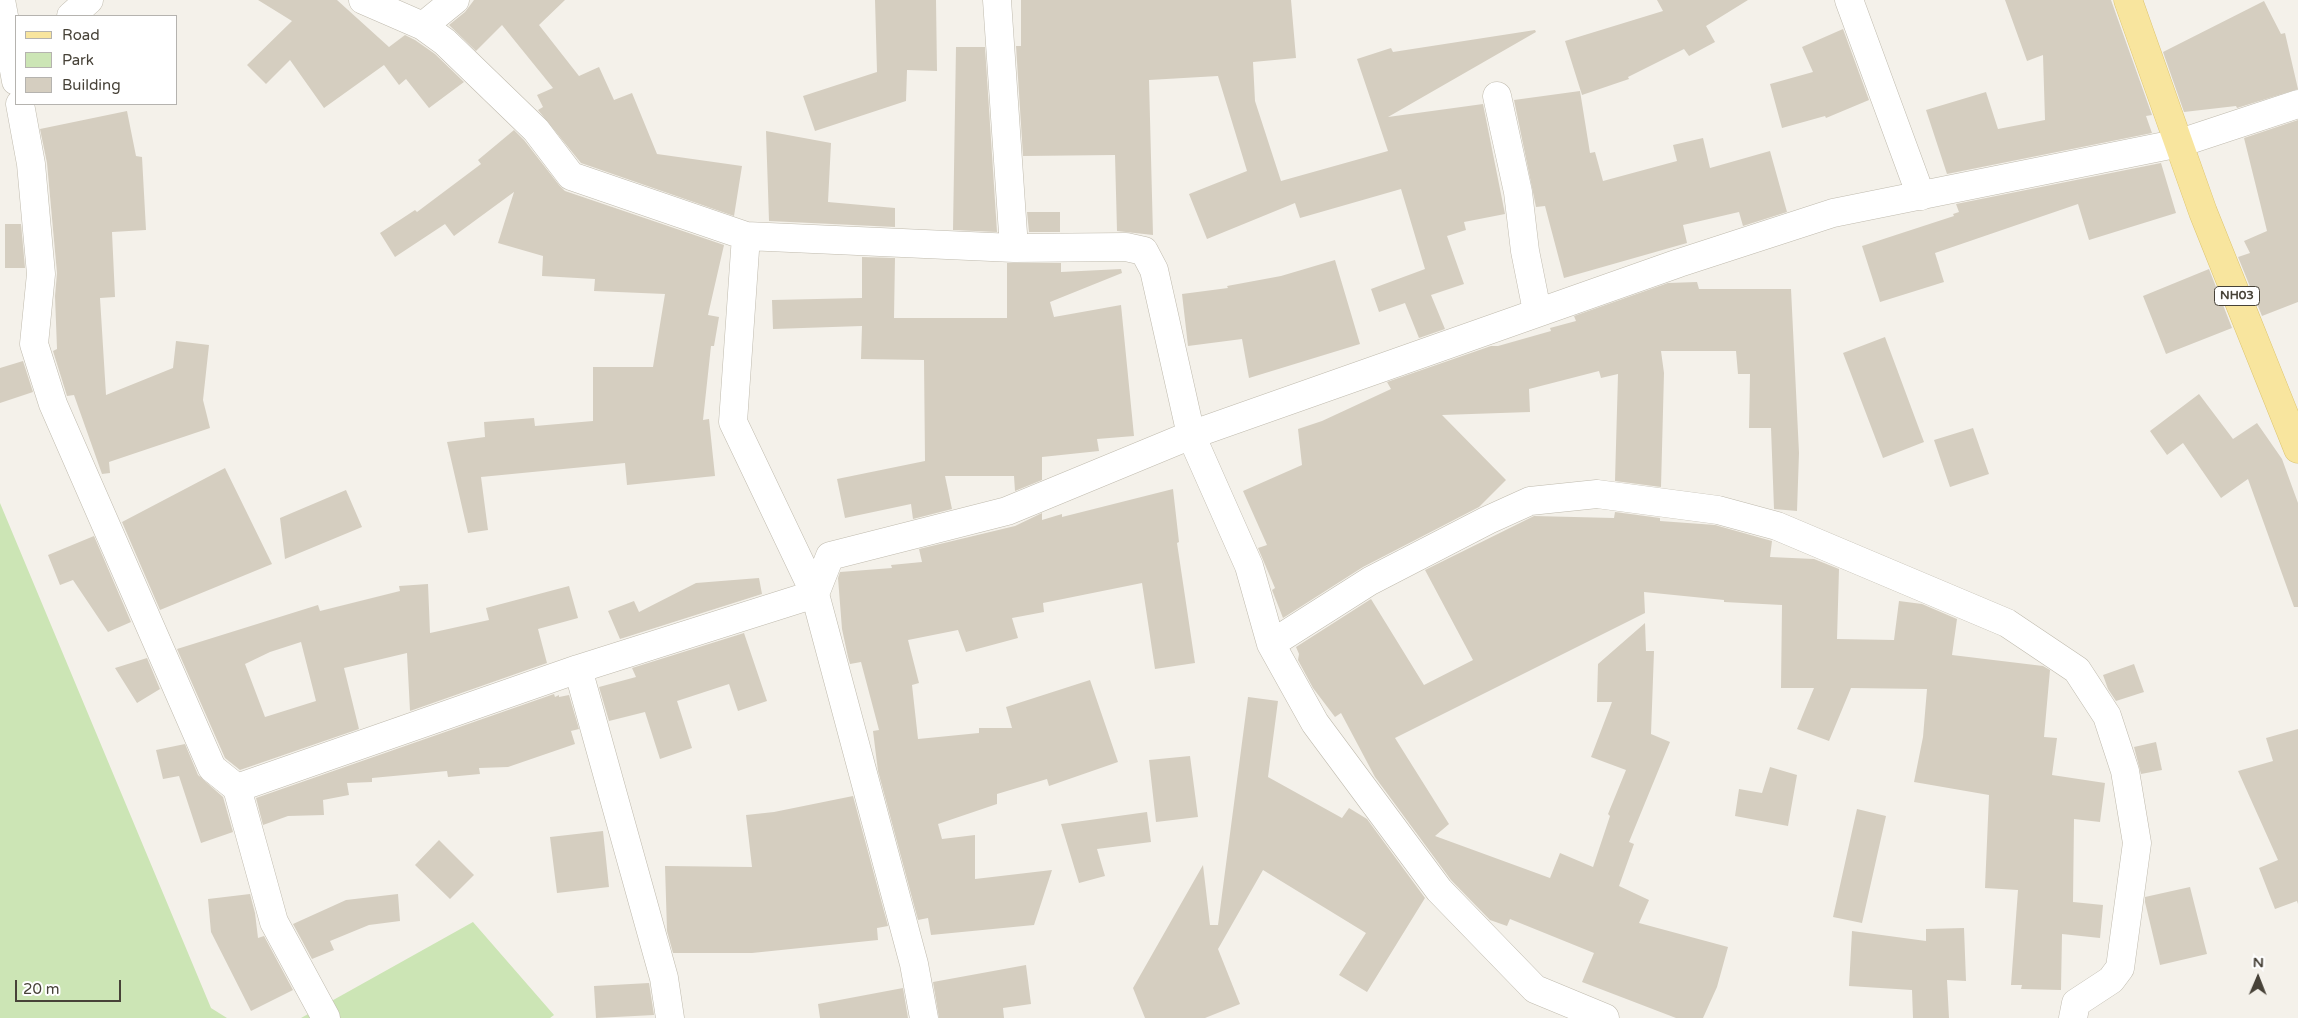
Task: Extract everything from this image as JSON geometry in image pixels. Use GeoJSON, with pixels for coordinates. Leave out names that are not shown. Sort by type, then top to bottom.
{"type":"FeatureCollection","features":[{"type":"Feature","properties":{"kind":"main road","name":"NH03"},"geometry":{"type":"LineString","coordinates":[[2128,0],[2180,142],[2203,212],[2298,449]]}},
{"type":"Feature","properties":{"kind":"street"},"geometry":{"type":"LineString","coordinates":[[1,0],[13,44],[15,69]]}},
{"type":"Feature","properties":{"kind":"street"},"geometry":{"type":"LineString","coordinates":[[72,15],[89,0]]}},
{"type":"Feature","properties":{"kind":"street"},"geometry":{"type":"LineString","coordinates":[[363,0],[423,26],[445,42],[536,130],[571,176],[746,236],[1014,248],[1126,247],[1144,251],[1154,270],[1191,434],[1249,566],[1271,644],[1315,722],[1439,890],[1535,989],[1605,1018]]}},
{"type":"Feature","properties":{"kind":"street"},"geometry":{"type":"LineString","coordinates":[[423,26],[455,0]]}},
{"type":"Feature","properties":{"kind":"street"},"geometry":{"type":"LineString","coordinates":[[996,0],[1014,248]]}},
{"type":"Feature","properties":{"kind":"street"},"geometry":{"type":"LineString","coordinates":[[1849,0],[1922,196]]}},
{"type":"Feature","properties":{"kind":"street"},"geometry":{"type":"LineString","coordinates":[[1497,96],[1518,192],[1525,251],[1536,312]]}},
{"type":"Feature","properties":{"kind":"street"},"geometry":{"type":"LineString","coordinates":[[815,594],[830,556],[1007,511],[1191,434],[1536,312],[1833,213],[2180,142],[2298,104]]}},
{"type":"Feature","properties":{"kind":"street"},"geometry":{"type":"LineString","coordinates":[[20,105],[31,164],[41,274],[34,344],[53,404],[144,608],[212,768],[238,788],[274,922],[326,1018]]}},
{"type":"Feature","properties":{"kind":"street"},"geometry":{"type":"LineString","coordinates":[[746,236],[733,422],[815,594],[914,964],[924,1018]]}},
{"type":"Feature","properties":{"kind":"street"},"geometry":{"type":"LineString","coordinates":[[1271,644],[1370,581],[1488,520],[1530,501],[1597,494],[1718,510],[1777,526],[2007,623],[2077,670],[2107,716],[2125,771],[2137,842],[2120,968],[2111,980],[2076,1003],[2073,1018]]}},
{"type":"Feature","properties":{"kind":"street"},"geometry":{"type":"LineString","coordinates":[[238,788],[578,669],[815,594]]}},
{"type":"Feature","properties":{"kind":"street"},"geometry":{"type":"LineString","coordinates":[[578,669],[664,978],[670,1018]]}},
{"type":"Feature","properties":{"kind":"green space"},"geometry":{"type":"Polygon","coordinates":[[[0,503],[211,1008],[227,1018],[0,1018],[0,503]]]}},
{"type":"Feature","properties":{"kind":"green space"},"geometry":{"type":"Polygon","coordinates":[[[473,922],[554,1015],[550,1018],[301,1018],[473,922]]]}},
{"type":"Feature","properties":{"kind":"building"},"geometry":{"type":"Polygon","coordinates":[[[258,0],[337,0],[389,47],[405,35],[435,54],[464,82],[429,108],[406,79],[399,85],[384,65],[324,108],[290,60],[266,84],[247,65],[292,21],[258,0]]]}},
{"type":"Feature","properties":{"kind":"building"},"geometry":{"type":"Polygon","coordinates":[[[474,0],[565,0],[539,25],[579,76],[599,67],[614,100],[632,93],[657,154],[742,166],[734,216],[581,163],[538,110],[543,107],[537,95],[553,88],[502,25],[476,51],[449,25],[465,12],[474,0]]]}},
{"type":"Feature","properties":{"kind":"building"},"geometry":{"type":"Polygon","coordinates":[[[875,0],[936,0],[937,71],[907,70],[906,101],[815,131],[803,96],[877,72],[875,0]]]}},
{"type":"Feature","properties":{"kind":"building"},"geometry":{"type":"Polygon","coordinates":[[[1021,0],[1291,0],[1296,58],[1253,62],[1255,101],[1281,181],[1388,151],[1357,59],[1391,48],[1393,52],[1535,30],[1536,32],[1388,117],[1483,104],[1505,214],[1464,222],[1466,230],[1447,236],[1464,284],[1431,295],[1445,329],[1419,338],[1405,303],[1379,312],[1371,289],[1425,269],[1401,189],[1300,218],[1295,203],[1207,239],[1189,194],[1247,171],[1218,76],[1149,80],[1153,235],[1117,231],[1115,155],[1023,156],[1016,46],[1021,46],[1021,0]]]}},
{"type":"Feature","properties":{"kind":"building"},"geometry":{"type":"Polygon","coordinates":[[[1657,0],[1748,0],[1706,26],[1715,42],[1689,56],[1684,49],[1628,77],[1629,79],[1582,95],[1565,41],[1663,11],[1657,0]]]}},
{"type":"Feature","properties":{"kind":"building"},"geometry":{"type":"Polygon","coordinates":[[[2005,0],[2111,0],[2152,115],[2146,116],[2152,133],[1947,174],[1926,110],[1986,92],[1998,129],[2045,120],[2043,55],[2027,61],[2005,0]]]}},
{"type":"Feature","properties":{"kind":"building"},"geometry":{"type":"Polygon","coordinates":[[[2264,1],[2281,34],[2285,33],[2298,89],[2237,108],[2236,106],[2184,112],[2163,52],[2264,1]]]}},
{"type":"Feature","properties":{"kind":"building"},"geometry":{"type":"Polygon","coordinates":[[[1843,29],[1869,100],[1826,118],[1825,116],[1782,128],[1770,84],[1813,72],[1802,47],[1843,29]]]}},
{"type":"Feature","properties":{"kind":"building"},"geometry":{"type":"Polygon","coordinates":[[[956,47],[985,47],[997,232],[953,230],[956,47]]]}},
{"type":"Feature","properties":{"kind":"building"},"geometry":{"type":"Polygon","coordinates":[[[1580,91],[1590,153],[1595,152],[1603,181],[1677,161],[1673,145],[1703,138],[1710,168],[1770,151],[1787,212],[1743,226],[1739,212],[1683,225],[1687,243],[1564,278],[1545,206],[1536,207],[1514,100],[1580,91]]]}},
{"type":"Feature","properties":{"kind":"building"},"geometry":{"type":"Polygon","coordinates":[[[127,111],[136,156],[142,157],[146,230],[112,232],[115,297],[100,298],[106,395],[173,368],[176,341],[209,345],[203,400],[210,428],[109,462],[110,473],[102,474],[74,395],[67,396],[53,351],[57,349],[55,296],[57,273],[47,163],[40,129],[127,111]]]}},
{"type":"Feature","properties":{"kind":"building"},"geometry":{"type":"Polygon","coordinates":[[[2298,120],[2298,302],[2262,316],[2238,257],[2250,253],[2244,241],[2267,231],[2244,138],[2298,120]]]}},
{"type":"Feature","properties":{"kind":"building"},"geometry":{"type":"Polygon","coordinates":[[[514,130],[565,191],[724,245],[708,315],[719,317],[714,346],[711,346],[703,420],[709,419],[715,476],[627,485],[625,463],[481,477],[488,530],[468,533],[447,442],[485,437],[484,422],[534,418],[535,426],[593,421],[593,367],[653,367],[665,294],[594,291],[595,279],[542,276],[543,256],[498,243],[514,192],[454,236],[445,224],[395,257],[380,233],[415,210],[417,212],[481,164],[478,160],[514,130]]]}},
{"type":"Feature","properties":{"kind":"building"},"geometry":{"type":"Polygon","coordinates":[[[766,131],[831,143],[828,202],[895,208],[895,227],[769,221],[766,131]]]}},
{"type":"Feature","properties":{"kind":"building"},"geometry":{"type":"Polygon","coordinates":[[[2161,163],[2176,213],[2089,240],[2078,204],[1935,253],[1944,282],[1880,302],[1862,246],[1954,216],[1953,214],[1959,212],[1956,204],[2161,163]]]}},
{"type":"Feature","properties":{"kind":"building"},"geometry":{"type":"Polygon","coordinates":[[[1027,212],[1060,212],[1060,232],[1029,232],[1027,212]]]}},
{"type":"Feature","properties":{"kind":"building"},"geometry":{"type":"Polygon","coordinates":[[[5,224],[21,224],[25,268],[5,268],[5,224]]]}},
{"type":"Feature","properties":{"kind":"building"},"geometry":{"type":"Polygon","coordinates":[[[862,257],[895,258],[894,318],[1007,318],[1007,263],[1061,263],[1061,272],[1121,269],[1122,273],[1050,302],[1054,317],[1121,305],[1134,436],[1097,439],[1099,451],[1042,457],[1042,480],[1015,491],[1014,476],[945,476],[952,509],[913,519],[911,504],[845,518],[837,479],[925,461],[924,360],[861,359],[862,326],[773,329],[772,300],[862,298],[862,257]]]}},
{"type":"Feature","properties":{"kind":"building"},"geometry":{"type":"Polygon","coordinates":[[[1335,260],[1360,344],[1249,378],[1242,339],[1188,346],[1182,294],[1228,288],[1227,286],[1281,276],[1335,260]]]}},
{"type":"Feature","properties":{"kind":"building"},"geometry":{"type":"Polygon","coordinates":[[[2209,269],[2232,328],[2166,354],[2143,296],[2209,269]]]}},
{"type":"Feature","properties":{"kind":"building"},"geometry":{"type":"Polygon","coordinates":[[[1697,282],[1699,289],[1791,289],[1799,453],[1797,511],[1774,509],[1771,428],[1749,428],[1750,374],[1738,374],[1736,351],[1661,351],[1664,373],[1661,487],[1615,481],[1618,374],[1601,378],[1599,371],[1529,389],[1530,412],[1442,415],[1506,480],[1479,507],[1363,567],[1283,618],[1272,590],[1275,588],[1258,548],[1267,545],[1243,491],[1302,465],[1298,429],[1322,421],[1391,389],[1387,382],[1491,346],[1498,346],[1551,331],[1550,328],[1576,321],[1574,316],[1668,283],[1697,282]]]}},
{"type":"Feature","properties":{"kind":"building"},"geometry":{"type":"Polygon","coordinates":[[[1885,337],[1924,442],[1883,458],[1843,353],[1885,337]]]}},
{"type":"Feature","properties":{"kind":"building"},"geometry":{"type":"Polygon","coordinates":[[[23,361],[33,392],[0,403],[0,368],[23,361]]]}},
{"type":"Feature","properties":{"kind":"building"},"geometry":{"type":"Polygon","coordinates":[[[2199,394],[2233,439],[2257,423],[2282,459],[2298,503],[2298,607],[2294,607],[2248,479],[2221,498],[2183,443],[2167,455],[2150,431],[2199,394]]]}},
{"type":"Feature","properties":{"kind":"building"},"geometry":{"type":"Polygon","coordinates":[[[1973,428],[1989,474],[1950,487],[1934,440],[1973,428]]]}},
{"type":"Feature","properties":{"kind":"building"},"geometry":{"type":"Polygon","coordinates":[[[225,468],[272,564],[160,610],[122,522],[225,468]]]}},
{"type":"Feature","properties":{"kind":"building"},"geometry":{"type":"Polygon","coordinates":[[[1173,489],[1179,542],[1177,543],[1195,663],[1155,669],[1142,583],[1043,603],[1044,612],[1012,618],[1018,638],[966,652],[958,630],[908,640],[919,683],[912,685],[918,739],[979,733],[979,728],[1012,728],[1006,707],[1090,680],[1118,762],[1049,786],[1047,779],[997,794],[997,804],[938,824],[942,839],[975,835],[975,879],[1052,870],[1034,925],[931,935],[928,918],[918,920],[878,771],[873,731],[879,730],[861,662],[850,664],[848,657],[842,629],[838,578],[840,572],[892,568],[891,565],[922,562],[919,549],[1015,526],[1042,513],[1042,520],[1062,514],[1062,517],[1173,489]]]}},
{"type":"Feature","properties":{"kind":"building"},"geometry":{"type":"Polygon","coordinates":[[[346,490],[362,527],[285,559],[280,518],[346,490]]]}},
{"type":"Feature","properties":{"kind":"building"},"geometry":{"type":"Polygon","coordinates":[[[1615,512],[1660,518],[1660,521],[1715,525],[1772,541],[1770,557],[1814,559],[1839,569],[1837,639],[1894,640],[1899,601],[1922,604],[1957,619],[1952,655],[2043,666],[2050,670],[2044,737],[2057,738],[2052,775],[2105,783],[2100,822],[2074,819],[2073,902],[2103,905],[2100,938],[2062,934],[2061,990],[2021,989],[2022,985],[2011,985],[2018,890],[1985,888],[1989,795],[1914,782],[1923,737],[1927,689],[1851,688],[1829,741],[1797,729],[1814,688],[1781,688],[1782,605],[1724,602],[1724,600],[1644,592],[1645,613],[1395,738],[1449,824],[1435,836],[1550,878],[1560,853],[1593,867],[1610,816],[1608,814],[1626,770],[1591,757],[1612,702],[1597,702],[1598,664],[1645,623],[1646,651],[1654,651],[1651,734],[1670,742],[1629,842],[1634,844],[1619,886],[1649,900],[1639,923],[1728,947],[1717,987],[1703,1018],[1676,1018],[1582,982],[1594,953],[1510,919],[1507,926],[1490,920],[1451,880],[1375,777],[1341,713],[1335,717],[1313,688],[1298,660],[1299,654],[1296,647],[1371,599],[1424,685],[1473,660],[1425,570],[1534,516],[1614,518],[1615,512]]]}},
{"type":"Feature","properties":{"kind":"building"},"geometry":{"type":"Polygon","coordinates":[[[94,536],[131,622],[108,632],[73,580],[60,585],[48,555],[94,536]]]}},
{"type":"Feature","properties":{"kind":"building"},"geometry":{"type":"Polygon","coordinates":[[[759,578],[762,594],[620,639],[608,611],[634,601],[639,612],[696,583],[759,578]]]}},
{"type":"Feature","properties":{"kind":"building"},"geometry":{"type":"Polygon","coordinates":[[[428,584],[430,633],[489,620],[486,608],[569,586],[578,618],[538,629],[547,663],[410,711],[407,653],[344,668],[359,729],[240,770],[225,758],[177,649],[318,605],[320,611],[400,591],[399,586],[428,584]],[[301,642],[270,652],[245,664],[265,717],[316,701],[301,642]]]}},
{"type":"Feature","properties":{"kind":"building"},"geometry":{"type":"Polygon","coordinates":[[[744,633],[767,701],[738,711],[729,684],[677,701],[692,748],[660,759],[645,712],[609,721],[599,687],[636,677],[632,668],[744,633]]]}},
{"type":"Feature","properties":{"kind":"building"},"geometry":{"type":"Polygon","coordinates":[[[147,658],[160,689],[137,703],[115,668],[147,658]]]}},
{"type":"Feature","properties":{"kind":"building"},"geometry":{"type":"Polygon","coordinates":[[[2134,664],[2144,692],[2116,701],[2108,689],[2103,675],[2134,664]]]}},
{"type":"Feature","properties":{"kind":"building"},"geometry":{"type":"Polygon","coordinates":[[[554,694],[555,697],[569,695],[579,729],[571,731],[575,744],[508,767],[479,768],[480,774],[448,777],[447,771],[372,778],[372,782],[347,783],[349,795],[323,800],[324,815],[288,816],[263,825],[256,798],[554,694]]]}},
{"type":"Feature","properties":{"kind":"building"},"geometry":{"type":"Polygon","coordinates":[[[1248,697],[1278,701],[1268,777],[1342,818],[1349,808],[1367,819],[1425,898],[1367,992],[1339,975],[1366,933],[1263,870],[1218,949],[1240,1004],[1205,1018],[1145,1018],[1133,988],[1203,865],[1210,925],[1218,925],[1248,697]]]}},
{"type":"Feature","properties":{"kind":"building"},"geometry":{"type":"Polygon","coordinates":[[[2298,729],[2298,904],[2297,901],[2275,909],[2259,868],[2278,860],[2238,771],[2273,761],[2266,738],[2298,729]]]}},
{"type":"Feature","properties":{"kind":"building"},"geometry":{"type":"Polygon","coordinates":[[[2156,742],[2162,770],[2141,774],[2134,747],[2156,742]]]}},
{"type":"Feature","properties":{"kind":"building"},"geometry":{"type":"Polygon","coordinates":[[[185,744],[198,775],[223,797],[233,832],[201,843],[179,776],[163,779],[156,750],[185,744]]]}},
{"type":"Feature","properties":{"kind":"building"},"geometry":{"type":"Polygon","coordinates":[[[1190,756],[1198,817],[1156,822],[1149,760],[1190,756]]]}},
{"type":"Feature","properties":{"kind":"building"},"geometry":{"type":"Polygon","coordinates":[[[1770,767],[1797,775],[1788,826],[1735,816],[1739,789],[1762,793],[1770,767]]]}},
{"type":"Feature","properties":{"kind":"building"},"geometry":{"type":"Polygon","coordinates":[[[853,796],[888,926],[877,928],[878,940],[752,953],[673,953],[667,931],[665,866],[752,867],[746,815],[774,812],[853,796]]]}},
{"type":"Feature","properties":{"kind":"building"},"geometry":{"type":"Polygon","coordinates":[[[1857,809],[1886,816],[1862,923],[1833,917],[1857,809]]]}},
{"type":"Feature","properties":{"kind":"building"},"geometry":{"type":"Polygon","coordinates":[[[1147,812],[1151,842],[1097,849],[1105,876],[1079,883],[1061,824],[1147,812]]]}},
{"type":"Feature","properties":{"kind":"building"},"geometry":{"type":"Polygon","coordinates":[[[603,831],[609,887],[557,893],[550,837],[603,831]]]}},
{"type":"Feature","properties":{"kind":"building"},"geometry":{"type":"Polygon","coordinates":[[[439,840],[474,875],[450,899],[415,865],[439,840]]]}},
{"type":"Feature","properties":{"kind":"building"},"geometry":{"type":"Polygon","coordinates":[[[2190,887],[2207,954],[2160,965],[2145,897],[2190,887]]]}},
{"type":"Feature","properties":{"kind":"building"},"geometry":{"type":"Polygon","coordinates":[[[250,894],[255,913],[258,938],[264,936],[293,990],[251,1011],[211,932],[208,899],[250,894]]]}},
{"type":"Feature","properties":{"kind":"building"},"geometry":{"type":"Polygon","coordinates":[[[398,894],[400,921],[369,925],[330,941],[334,950],[312,959],[293,924],[346,900],[398,894]]]}},
{"type":"Feature","properties":{"kind":"building"},"geometry":{"type":"Polygon","coordinates":[[[1964,928],[1966,981],[1947,980],[1949,1018],[1913,1018],[1912,990],[1849,986],[1852,931],[1926,941],[1926,929],[1964,928]]]}},
{"type":"Feature","properties":{"kind":"building"},"geometry":{"type":"Polygon","coordinates":[[[1026,965],[1031,1004],[1003,1008],[1004,1018],[939,1018],[933,982],[1026,965]]]}},
{"type":"Feature","properties":{"kind":"building"},"geometry":{"type":"Polygon","coordinates":[[[649,983],[654,1015],[596,1018],[594,986],[649,983]]]}},
{"type":"Feature","properties":{"kind":"building"},"geometry":{"type":"Polygon","coordinates":[[[903,988],[908,1018],[820,1018],[818,1004],[903,988]]]}}]}
